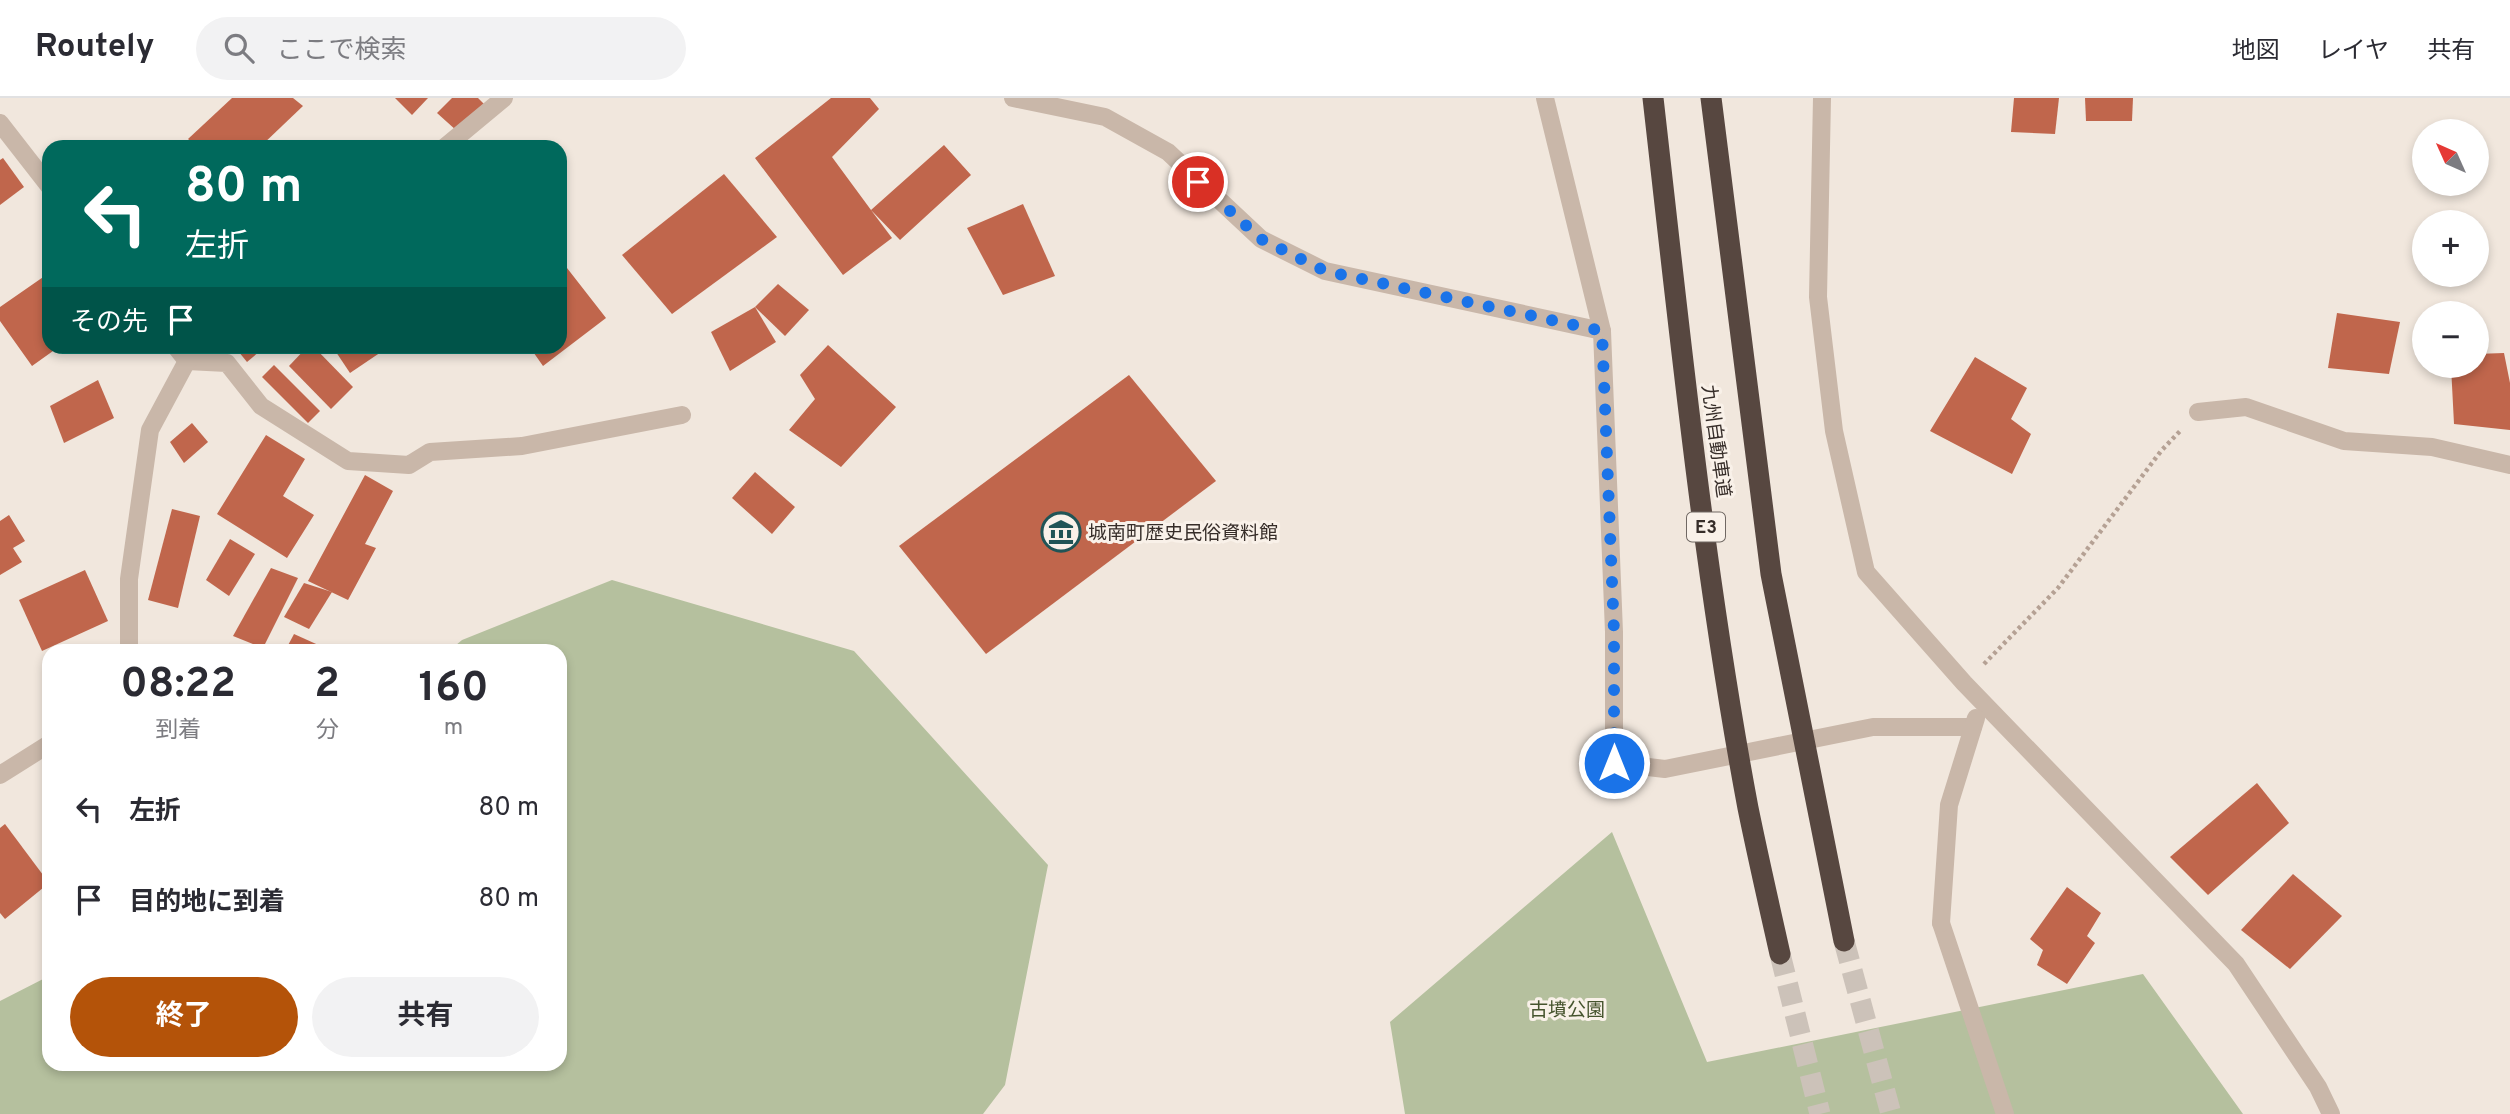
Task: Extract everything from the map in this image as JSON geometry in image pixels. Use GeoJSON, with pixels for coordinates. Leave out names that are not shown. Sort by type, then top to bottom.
{"type":"FeatureCollection","features":[{"type":"Feature","properties":{"kind":"highway","name":"九州自動車道"},"geometry":{"type":"LineString","coordinates":[[1653,98],[1687,393],[1719,620],[1748,808],[1780,954]]}},
{"type":"Feature","properties":{"kind":"highway","name":"九州自動車道"},"geometry":{"type":"LineString","coordinates":[[1711,98],[1771,574],[1844,940]]}},
{"type":"Feature","properties":{"kind":"street"},"geometry":{"type":"LineString","coordinates":[[453,140],[504,98]]}},
{"type":"Feature","properties":{"kind":"street"},"geometry":{"type":"LineString","coordinates":[[1013,98],[1105,117],[1168,152],[1261,239],[1325,271],[1602,331]]}},
{"type":"Feature","properties":{"kind":"street"},"geometry":{"type":"LineString","coordinates":[[1545,98],[1602,331],[1614,632],[1614,763],[1665,769],[1872,727],[1973,727]]}},
{"type":"Feature","properties":{"kind":"street"},"geometry":{"type":"LineString","coordinates":[[1822,98],[1818,297],[1834,430],[1866,572],[1980,701],[2236,964],[2318,1087],[2331,1114]]}},
{"type":"Feature","properties":{"kind":"street"},"geometry":{"type":"LineString","coordinates":[[0,123],[42,177]]}},
{"type":"Feature","properties":{"kind":"street"},"geometry":{"type":"LineString","coordinates":[[181,354],[187,361],[226,363],[261,406],[348,461],[409,465],[430,452],[522,446],[682,415]]}},
{"type":"Feature","properties":{"kind":"street"},"geometry":{"type":"LineString","coordinates":[[129,644],[129,579],[149,430],[187,361],[195,354]]}},
{"type":"Feature","properties":{"kind":"street"},"geometry":{"type":"LineString","coordinates":[[2198,412],[2246,407],[2344,441],[2432,447],[2510,465]]}},
{"type":"Feature","properties":{"kind":"street"},"geometry":{"type":"LineString","coordinates":[[1980,701],[1960,760],[1949,804],[1941,923],[2005,1114]]}},
{"type":"Feature","properties":{"kind":"street"},"geometry":{"type":"LineString","coordinates":[[0,775],[42,748]]}},
{"type":"Feature","properties":{"kind":"path"},"geometry":{"type":"LineString","coordinates":[[1964,683],[2058,588],[2161,451],[2198,412]]}},
{"type":"Feature","properties":{"kind":"green space"},"geometry":{"type":"Polygon","coordinates":[[[612,580],[854,651],[1048,865],[1005,1085],[983,1114],[0,1114],[0,1001],[42,980],[42,1071],[567,1071],[567,644],[457,644],[612,580]]]}},
{"type":"Feature","properties":{"kind":"green space","name":"古墳公園"},"geometry":{"type":"Polygon","coordinates":[[[1612,832],[1707,1062],[2143,974],[2243,1114],[1405,1114],[1390,1022],[1612,832]]]}},
{"type":"Feature","properties":{"kind":"building"},"geometry":{"type":"Polygon","coordinates":[[[232,98],[293,98],[303,106],[267,140],[188,139],[232,98]]]}},
{"type":"Feature","properties":{"kind":"building"},"geometry":{"type":"Polygon","coordinates":[[[395,98],[428,98],[412,115],[395,98]]]}},
{"type":"Feature","properties":{"kind":"building"},"geometry":{"type":"Polygon","coordinates":[[[452,98],[478,98],[486,106],[457,131],[437,113],[452,98]]]}},
{"type":"Feature","properties":{"kind":"building"},"geometry":{"type":"Polygon","coordinates":[[[831,98],[870,98],[879,109],[832,157],[892,238],[843,275],[755,158],[831,98]]]}},
{"type":"Feature","properties":{"kind":"building"},"geometry":{"type":"Polygon","coordinates":[[[2014,98],[2059,98],[2055,134],[2011,132],[2014,98]]]}},
{"type":"Feature","properties":{"kind":"building"},"geometry":{"type":"Polygon","coordinates":[[[2085,98],[2133,98],[2132,121],[2086,121],[2085,98]]]}},
{"type":"Feature","properties":{"kind":"building"},"geometry":{"type":"Polygon","coordinates":[[[944,145],[971,175],[900,240],[871,210],[944,145]]]}},
{"type":"Feature","properties":{"kind":"building"},"geometry":{"type":"Polygon","coordinates":[[[3,158],[24,187],[0,205],[0,160],[3,158]]]}},
{"type":"Feature","properties":{"kind":"building"},"geometry":{"type":"Polygon","coordinates":[[[724,174],[777,237],[672,314],[622,255],[724,174]]]}},
{"type":"Feature","properties":{"kind":"building"},"geometry":{"type":"Polygon","coordinates":[[[1023,204],[1055,276],[1003,295],[967,228],[1023,204]]]}},
{"type":"Feature","properties":{"kind":"building"},"geometry":{"type":"Polygon","coordinates":[[[567,268],[606,318],[567,348],[567,268]]]}},
{"type":"Feature","properties":{"kind":"building"},"geometry":{"type":"Polygon","coordinates":[[[42,278],[42,354],[49,354],[32,366],[0,321],[0,307],[42,278]]]}},
{"type":"Feature","properties":{"kind":"building"},"geometry":{"type":"Polygon","coordinates":[[[778,284],[809,310],[785,336],[755,307],[778,284]]]}},
{"type":"Feature","properties":{"kind":"building"},"geometry":{"type":"Polygon","coordinates":[[[755,307],[776,342],[730,371],[711,332],[755,307]]]}},
{"type":"Feature","properties":{"kind":"building"},"geometry":{"type":"Polygon","coordinates":[[[2337,313],[2400,322],[2389,374],[2328,368],[2337,313]]]}},
{"type":"Feature","properties":{"kind":"building"},"geometry":{"type":"Polygon","coordinates":[[[828,345],[896,407],[841,467],[789,430],[815,399],[800,375],[828,345]]]}},
{"type":"Feature","properties":{"kind":"building"},"geometry":{"type":"Polygon","coordinates":[[[2504,353],[2510,383],[2510,430],[2454,424],[2452,378],[2489,378],[2489,354],[2504,353]]]}},
{"type":"Feature","properties":{"kind":"building"},"geometry":{"type":"Polygon","coordinates":[[[240,354],[256,354],[247,362],[240,354]]]}},
{"type":"Feature","properties":{"kind":"building"},"geometry":{"type":"Polygon","coordinates":[[[300,354],[321,354],[353,387],[331,409],[289,366],[300,354]]]}},
{"type":"Feature","properties":{"kind":"building"},"geometry":{"type":"Polygon","coordinates":[[[337,354],[378,354],[350,373],[337,354]]]}},
{"type":"Feature","properties":{"kind":"building"},"geometry":{"type":"Polygon","coordinates":[[[535,354],[559,354],[543,366],[535,354]]]}},
{"type":"Feature","properties":{"kind":"building"},"geometry":{"type":"Polygon","coordinates":[[[1975,357],[2027,388],[2011,419],[2031,434],[2012,474],[1930,431],[1975,357]]]}},
{"type":"Feature","properties":{"kind":"building"},"geometry":{"type":"Polygon","coordinates":[[[274,365],[320,411],[308,423],[262,377],[274,365]]]}},
{"type":"Feature","properties":{"kind":"building"},"geometry":{"type":"Polygon","coordinates":[[[1129,375],[1216,481],[986,654],[899,546],[1129,375]]]}},
{"type":"Feature","properties":{"kind":"building"},"geometry":{"type":"Polygon","coordinates":[[[98,380],[114,418],[64,443],[50,406],[98,380]]]}},
{"type":"Feature","properties":{"kind":"building"},"geometry":{"type":"Polygon","coordinates":[[[192,423],[208,442],[184,463],[170,442],[192,423]]]}},
{"type":"Feature","properties":{"kind":"building"},"geometry":{"type":"Polygon","coordinates":[[[266,435],[305,459],[283,496],[314,515],[287,558],[217,514],[266,435]]]}},
{"type":"Feature","properties":{"kind":"building"},"geometry":{"type":"Polygon","coordinates":[[[755,472],[795,507],[772,534],[732,498],[755,472]]]}},
{"type":"Feature","properties":{"kind":"building"},"geometry":{"type":"Polygon","coordinates":[[[365,475],[393,491],[365,544],[376,548],[348,600],[308,581],[365,475]]]}},
{"type":"Feature","properties":{"kind":"building"},"geometry":{"type":"Polygon","coordinates":[[[172,509],[200,516],[178,608],[148,600],[172,509]]]}},
{"type":"Feature","properties":{"kind":"building"},"geometry":{"type":"Polygon","coordinates":[[[9,515],[25,541],[13,548],[22,562],[0,575],[0,521],[9,515]]]}},
{"type":"Feature","properties":{"kind":"building"},"geometry":{"type":"Polygon","coordinates":[[[230,539],[255,554],[229,596],[206,580],[230,539]]]}},
{"type":"Feature","properties":{"kind":"building"},"geometry":{"type":"Polygon","coordinates":[[[271,568],[298,578],[265,644],[253,644],[233,636],[271,568]]]}},
{"type":"Feature","properties":{"kind":"building"},"geometry":{"type":"Polygon","coordinates":[[[85,570],[108,621],[57,644],[42,644],[42,651],[19,600],[85,570]]]}},
{"type":"Feature","properties":{"kind":"building"},"geometry":{"type":"Polygon","coordinates":[[[304,583],[332,592],[309,629],[284,617],[304,583]]]}},
{"type":"Feature","properties":{"kind":"building"},"geometry":{"type":"Polygon","coordinates":[[[294,634],[316,644],[289,644],[294,634]]]}},
{"type":"Feature","properties":{"kind":"building"},"geometry":{"type":"Polygon","coordinates":[[[2257,783],[2289,823],[2208,895],[2170,857],[2257,783]]]}},
{"type":"Feature","properties":{"kind":"building"},"geometry":{"type":"Polygon","coordinates":[[[5,824],[42,874],[42,889],[5,919],[0,913],[0,828],[5,824]]]}},
{"type":"Feature","properties":{"kind":"building"},"geometry":{"type":"Polygon","coordinates":[[[2293,874],[2342,916],[2290,969],[2241,930],[2293,874]]]}},
{"type":"Feature","properties":{"kind":"building"},"geometry":{"type":"Polygon","coordinates":[[[2067,887],[2101,913],[2087,936],[2095,943],[2067,984],[2037,965],[2043,950],[2030,939],[2067,887]]]}},
{"type":"Feature","properties":{"kind":"tunnel"},"geometry":{"type":"LineString","coordinates":[[1844,941],[1891,1114]]}},
{"type":"Feature","properties":{"kind":"tunnel"},"geometry":{"type":"LineString","coordinates":[[1780,954],[1820,1114]]}},
{"type":"Feature","properties":{"kind":"place","name":"城南町歴史民俗資料館"},"geometry":{"type":"Point","coordinates":[1061,532]}},
{"type":"Feature","properties":{"kind":"route"},"geometry":{"type":"LineString","coordinates":[[1198,182],[1261,239],[1325,271],[1602,331],[1614,632],[1614,763]]}}]}
